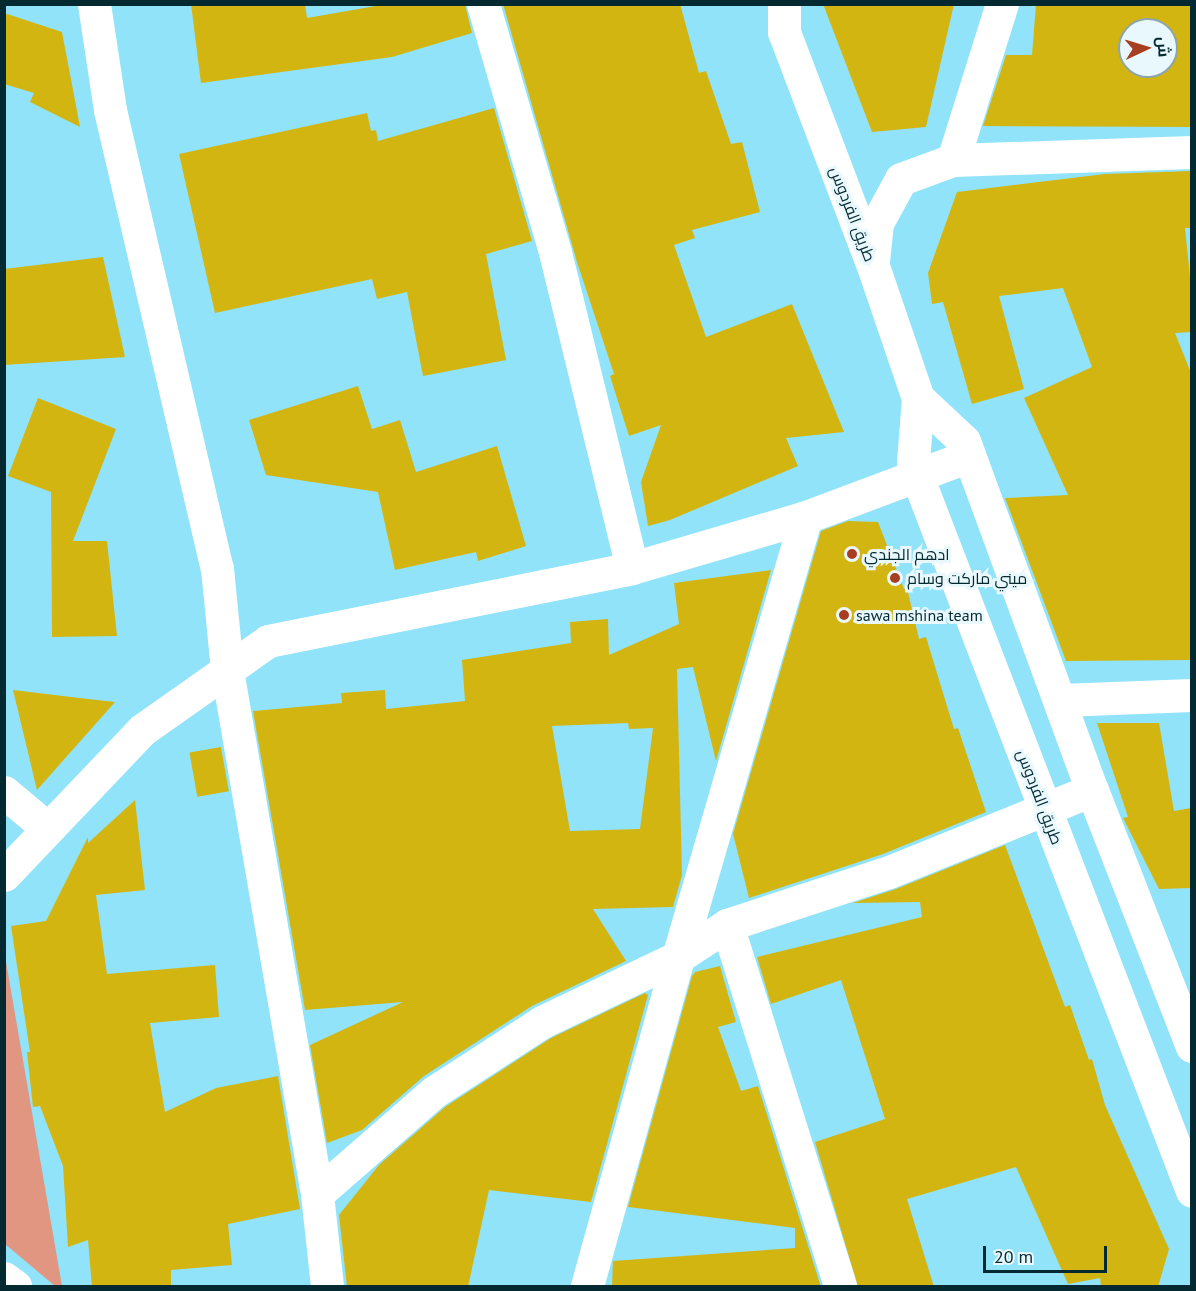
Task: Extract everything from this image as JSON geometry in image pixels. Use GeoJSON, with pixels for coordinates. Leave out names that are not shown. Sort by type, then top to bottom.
{"type":"FeatureCollection","features":[{"type":"Feature","properties":{"kind":"street"},"geometry":{"type":"LineString","coordinates":[[94,4],[110,110],[217,568],[226,670],[317,1194],[327,1287]]}},
{"type":"Feature","properties":{"kind":"street"},"geometry":{"type":"LineString","coordinates":[[483,4],[555,252],[632,568]]}},
{"type":"Feature","properties":{"kind":"street","name":"طريق الفردوس"},"geometry":{"type":"LineString","coordinates":[[759,4],[784,18],[918,398],[913,460],[917,476],[1191,1191]]}},
{"type":"Feature","properties":{"kind":"street"},"geometry":{"type":"LineString","coordinates":[[953,160],[1002,4]]}},
{"type":"Feature","properties":{"kind":"street"},"geometry":{"type":"LineString","coordinates":[[873,266],[877,223],[901,179],[953,160],[1191,152]]}},
{"type":"Feature","properties":{"kind":"street","name":"طريق الفردوس"},"geometry":{"type":"LineString","coordinates":[[918,398],[964,441],[1061,700],[1092,790],[1191,1046]]}},
{"type":"Feature","properties":{"kind":"street"},"geometry":{"type":"LineString","coordinates":[[4,875],[46,828],[142,730],[268,641],[632,568],[806,517],[969,456]]}},
{"type":"Feature","properties":{"kind":"street"},"geometry":{"type":"LineString","coordinates":[[587,1287],[678,957],[806,517]]}},
{"type":"Feature","properties":{"kind":"street"},"geometry":{"type":"LineString","coordinates":[[1061,700],[1191,695]]}},
{"type":"Feature","properties":{"kind":"street"},"geometry":{"type":"LineString","coordinates":[[317,1194],[434,1092],[542,1022],[678,957],[727,925],[889,872],[1092,790]]}},
{"type":"Feature","properties":{"kind":"street"},"geometry":{"type":"LineString","coordinates":[[4,792],[46,828]]}},
{"type":"Feature","properties":{"kind":"street"},"geometry":{"type":"LineString","coordinates":[[727,925],[840,1287]]}},
{"type":"Feature","properties":{"kind":"street"},"geometry":{"type":"LineString","coordinates":[[4,1278],[15,1287]]}},
{"type":"Feature","properties":{"kind":"shaded area"},"geometry":{"type":"Polygon","coordinates":[[[4,956],[62,1286],[55,1286],[5,1244],[4,956]]]}},
{"type":"Feature","properties":{"kind":"building"},"geometry":{"type":"Polygon","coordinates":[[[191,4],[305,4],[307,18],[387,4],[465,4],[472,33],[392,57],[201,83],[191,4]]]}},
{"type":"Feature","properties":{"kind":"building"},"geometry":{"type":"Polygon","coordinates":[[[503,4],[680,4],[699,73],[706,71],[731,144],[742,142],[760,212],[692,230],[695,238],[674,245],[706,337],[792,304],[844,432],[786,438],[798,466],[670,520],[648,526],[641,482],[661,425],[629,436],[610,376],[614,374],[577,262],[503,4]]]}},
{"type":"Feature","properties":{"kind":"building"},"geometry":{"type":"Polygon","coordinates":[[[823,4],[954,4],[926,127],[872,132],[823,4]]]}},
{"type":"Feature","properties":{"kind":"building"},"geometry":{"type":"Polygon","coordinates":[[[1036,4],[1191,4],[1191,127],[983,126],[1006,55],[1032,55],[1036,4]]]}},
{"type":"Feature","properties":{"kind":"building"},"geometry":{"type":"Polygon","coordinates":[[[4,13],[62,32],[80,127],[30,102],[34,93],[4,84],[4,13]]]}},
{"type":"Feature","properties":{"kind":"building"},"geometry":{"type":"Polygon","coordinates":[[[494,108],[532,241],[486,254],[506,360],[423,376],[407,292],[377,299],[372,279],[215,313],[179,154],[367,113],[371,131],[376,130],[378,141],[494,108]]]}},
{"type":"Feature","properties":{"kind":"building"},"geometry":{"type":"Polygon","coordinates":[[[1191,171],[1191,228],[1185,228],[1191,286],[1191,332],[1175,333],[1191,373],[1191,660],[1066,661],[1005,498],[1068,495],[1024,398],[1092,367],[1063,288],[999,296],[1024,389],[972,404],[943,302],[932,304],[928,273],[957,192],[1105,174],[1191,171]]]}},
{"type":"Feature","properties":{"kind":"building"},"geometry":{"type":"Polygon","coordinates":[[[103,257],[125,357],[4,365],[4,269],[103,257]]]}},
{"type":"Feature","properties":{"kind":"building"},"geometry":{"type":"Polygon","coordinates":[[[358,386],[372,429],[400,420],[416,472],[497,446],[526,546],[478,561],[476,552],[395,570],[378,492],[266,475],[249,420],[358,386]]]}},
{"type":"Feature","properties":{"kind":"building"},"geometry":{"type":"Polygon","coordinates":[[[38,398],[116,429],[73,541],[107,541],[117,636],[52,637],[51,492],[8,476],[38,398]]]}},
{"type":"Feature","properties":{"kind":"building"},"geometry":{"type":"Polygon","coordinates":[[[848,521],[878,522],[904,589],[907,588],[919,639],[926,637],[954,729],[958,728],[986,812],[883,854],[749,898],[733,834],[821,531],[848,521]]]}},
{"type":"Feature","properties":{"kind":"building"},"geometry":{"type":"Polygon","coordinates":[[[771,570],[716,761],[693,667],[677,669],[682,875],[673,907],[593,909],[626,961],[532,1006],[424,1076],[362,1130],[327,1143],[310,1045],[403,1002],[305,1010],[253,711],[342,703],[341,693],[385,690],[386,709],[465,701],[462,660],[571,643],[570,622],[608,619],[609,655],[679,624],[674,583],[771,570]],[[628,723],[552,726],[570,831],[640,829],[653,728],[629,729],[628,723]]]}},
{"type":"Feature","properties":{"kind":"building"},"geometry":{"type":"Polygon","coordinates":[[[13,690],[115,702],[37,790],[13,690]]]}},
{"type":"Feature","properties":{"kind":"building"},"geometry":{"type":"Polygon","coordinates":[[[1097,723],[1159,723],[1174,811],[1191,808],[1191,888],[1159,889],[1123,818],[1128,817],[1097,723]]]}},
{"type":"Feature","properties":{"kind":"building"},"geometry":{"type":"Polygon","coordinates":[[[221,747],[229,791],[197,797],[189,753],[221,747]]]}},
{"type":"Feature","properties":{"kind":"building"},"geometry":{"type":"Polygon","coordinates":[[[135,800],[145,890],[96,895],[107,974],[215,965],[219,1017],[150,1023],[165,1112],[216,1088],[278,1076],[300,1209],[228,1224],[232,1265],[171,1270],[171,1287],[92,1287],[88,1240],[68,1247],[63,1166],[40,1106],[33,1107],[27,1052],[30,1052],[11,926],[46,921],[88,837],[88,843],[135,800]]]}},
{"type":"Feature","properties":{"kind":"building"},"geometry":{"type":"Polygon","coordinates":[[[1005,845],[1065,1007],[1070,1005],[1089,1060],[1092,1059],[1105,1105],[1169,1249],[1158,1287],[1101,1287],[1100,1278],[1068,1284],[1016,1167],[907,1199],[934,1287],[858,1287],[815,1142],[885,1119],[841,980],[771,1004],[757,957],[922,917],[920,902],[853,903],[896,889],[1005,845]]]}},
{"type":"Feature","properties":{"kind":"building"},"geometry":{"type":"Polygon","coordinates":[[[720,966],[736,1022],[718,1027],[741,1091],[758,1086],[821,1287],[612,1287],[613,1261],[795,1248],[795,1228],[628,1207],[692,976],[695,972],[720,966]]]}},
{"type":"Feature","properties":{"kind":"building"},"geometry":{"type":"Polygon","coordinates":[[[645,993],[648,995],[591,1202],[489,1190],[468,1287],[347,1287],[339,1215],[379,1165],[445,1107],[551,1038],[645,993]]]}},
{"type":"Feature","properties":{"kind":"place","name":"ادهم الجندي"},"geometry":{"type":"Point","coordinates":[852,554]}},
{"type":"Feature","properties":{"kind":"place","name":"ميني ماركت وسام"},"geometry":{"type":"Point","coordinates":[895,578]}},
{"type":"Feature","properties":{"kind":"place","name":"sawa mshina team"},"geometry":{"type":"Point","coordinates":[844,615]}}]}
